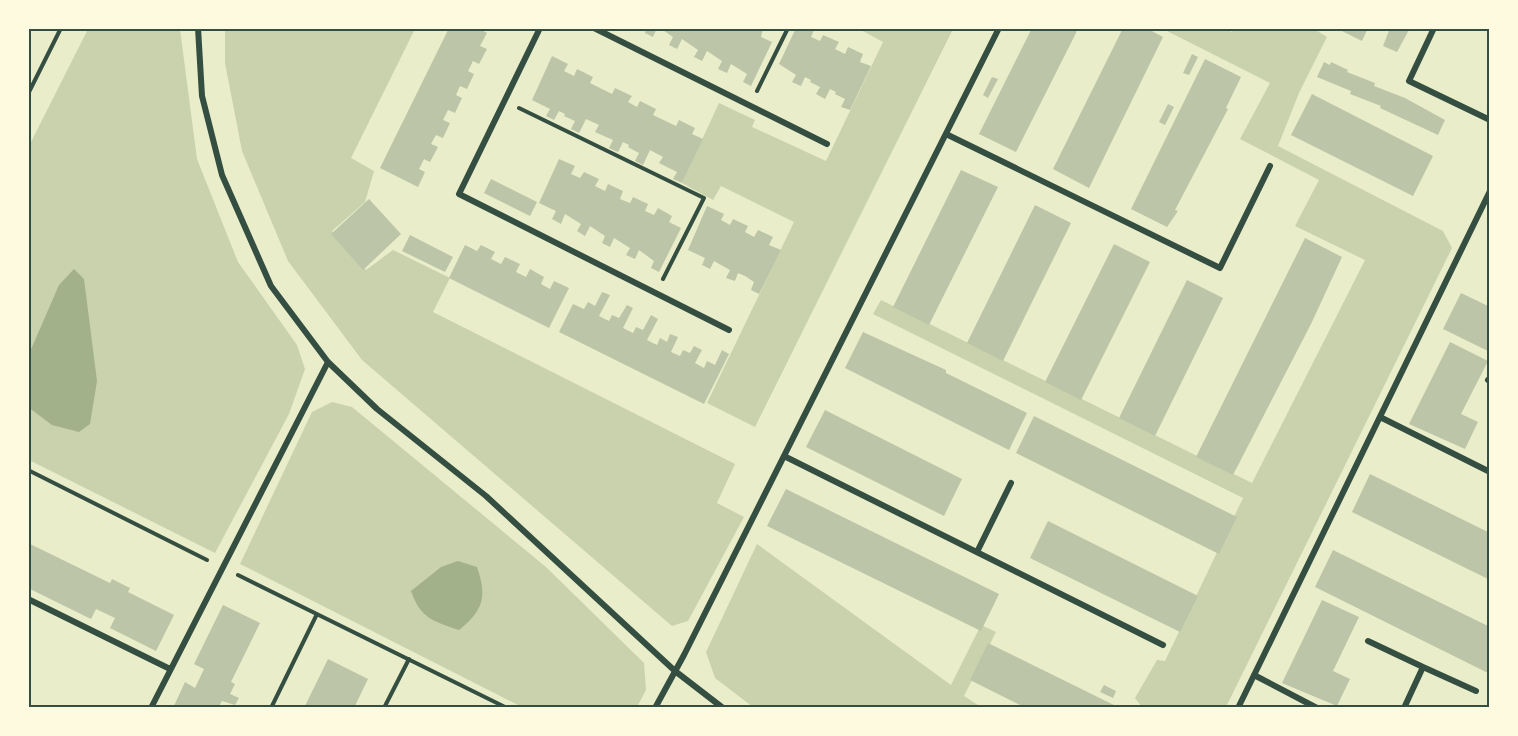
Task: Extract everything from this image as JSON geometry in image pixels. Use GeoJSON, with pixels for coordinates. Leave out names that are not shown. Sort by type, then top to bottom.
{"type":"FeatureCollection","features":[{"type":"Feature","properties":{"kind":"street"},"geometry":{"type":"LineString","coordinates":[[198,28],[202,96],[222,175],[271,286],[328,362],[377,409],[486,496],[675,671],[723,708]]}},
{"type":"Feature","properties":{"kind":"street"},"geometry":{"type":"LineString","coordinates":[[540,28],[459,194],[729,330]]}},
{"type":"Feature","properties":{"kind":"street"},"geometry":{"type":"LineString","coordinates":[[594,28],[827,144]]}},
{"type":"Feature","properties":{"kind":"street"},"geometry":{"type":"LineString","coordinates":[[655,708],[999,28]]}},
{"type":"Feature","properties":{"kind":"street"},"geometry":{"type":"LineString","coordinates":[[1434,28],[1409,81],[1490,120]]}},
{"type":"Feature","properties":{"kind":"street"},"geometry":{"type":"LineString","coordinates":[[946,134],[1220,268],[1270,166]]}},
{"type":"Feature","properties":{"kind":"street"},"geometry":{"type":"LineString","coordinates":[[1238,708],[1490,191]]}},
{"type":"Feature","properties":{"kind":"street"},"geometry":{"type":"LineString","coordinates":[[151,708],[221,567],[328,362]]}},
{"type":"Feature","properties":{"kind":"street"},"geometry":{"type":"LineString","coordinates":[[1380,417],[1490,472]]}},
{"type":"Feature","properties":{"kind":"street"},"geometry":{"type":"LineString","coordinates":[[784,456],[1163,645]]}},
{"type":"Feature","properties":{"kind":"street"},"geometry":{"type":"LineString","coordinates":[[977,552],[1011,483]]}},
{"type":"Feature","properties":{"kind":"street"},"geometry":{"type":"LineString","coordinates":[[28,599],[170,669]]}},
{"type":"Feature","properties":{"kind":"street"},"geometry":{"type":"LineString","coordinates":[[1368,641],[1476,691]]}},
{"type":"Feature","properties":{"kind":"street"},"geometry":{"type":"LineString","coordinates":[[1404,708],[1423,667]]}},
{"type":"Feature","properties":{"kind":"street"},"geometry":{"type":"LineString","coordinates":[[1254,675],[1317,708]]}},
{"type":"Feature","properties":{"kind":"path"},"geometry":{"type":"LineString","coordinates":[[28,94],[61,28]]}},
{"type":"Feature","properties":{"kind":"path"},"geometry":{"type":"LineString","coordinates":[[750,105],[788,28]]}},
{"type":"Feature","properties":{"kind":"path"},"geometry":{"type":"LineString","coordinates":[[505,101],[704,198],[656,293]]}},
{"type":"Feature","properties":{"kind":"path"},"geometry":{"type":"LineString","coordinates":[[28,471],[507,708]]}},
{"type":"Feature","properties":{"kind":"path"},"geometry":{"type":"LineString","coordinates":[[271,708],[317,614]]}},
{"type":"Feature","properties":{"kind":"path"},"geometry":{"type":"LineString","coordinates":[[384,708],[409,659]]}},
{"type":"Feature","properties":{"kind":"shaded area"},"geometry":{"type":"Polygon","coordinates":[[[1234,28],[1314,29],[1327,37],[1299,93],[1278,146],[1443,231],[1452,248],[1226,707],[1142,707],[1135,698],[1157,660],[1165,661],[1243,498],[873,314],[881,300],[1252,483],[1365,260],[1295,226],[1319,180],[1240,139],[1270,83],[1163,29],[1226,29],[1232,32],[1234,28]]]}},
{"type":"Feature","properties":{"kind":"shaded area"},"geometry":{"type":"Polygon","coordinates":[[[88,29],[180,29],[197,159],[238,262],[297,345],[305,369],[289,414],[215,553],[29,460],[28,148],[88,29]]]}},
{"type":"Feature","properties":{"kind":"shaded area"},"geometry":{"type":"Polygon","coordinates":[[[225,29],[415,29],[351,158],[374,171],[365,202],[332,231],[366,270],[393,250],[450,278],[433,312],[735,464],[717,503],[744,517],[688,621],[672,626],[362,360],[288,261],[242,151],[225,63],[225,29]]]}},
{"type":"Feature","properties":{"kind":"shaded area"},"geometry":{"type":"Polygon","coordinates":[[[859,29],[953,29],[755,427],[707,403],[794,222],[721,186],[713,200],[682,183],[719,103],[755,120],[752,127],[826,161],[883,42],[859,29]]]}},
{"type":"Feature","properties":{"kind":"shaded area"},"geometry":{"type":"Polygon","coordinates":[[[74,269],[84,279],[97,381],[90,424],[79,432],[52,425],[28,407],[29,354],[59,285],[74,269]]]}},
{"type":"Feature","properties":{"kind":"shaded area"},"geometry":{"type":"Polygon","coordinates":[[[332,402],[352,407],[546,567],[644,663],[646,690],[637,707],[522,707],[240,564],[312,412],[332,402]]]}},
{"type":"Feature","properties":{"kind":"shaded area"},"geometry":{"type":"Polygon","coordinates":[[[757,544],[951,685],[981,625],[996,632],[964,696],[981,707],[753,707],[715,678],[706,652],[757,544]]]}},
{"type":"Feature","properties":{"kind":"shaded area"},"geometry":{"type":"Polygon","coordinates":[[[458,561],[477,567],[482,586],[478,609],[459,630],[429,618],[419,608],[411,591],[441,567],[458,561]]]}},
{"type":"Feature","properties":{"kind":"building"},"geometry":{"type":"Polygon","coordinates":[[[449,28],[478,28],[487,33],[480,46],[487,49],[479,64],[473,61],[468,71],[474,74],[467,89],[460,86],[456,95],[462,98],[455,113],[448,110],[443,120],[450,123],[443,138],[436,135],[431,144],[438,147],[430,162],[424,159],[419,169],[425,172],[418,187],[380,168],[449,28]]]}},
{"type":"Feature","properties":{"kind":"building"},"geometry":{"type":"Polygon","coordinates":[[[646,28],[657,28],[653,37],[645,33],[646,28]]]}},
{"type":"Feature","properties":{"kind":"building"},"geometry":{"type":"Polygon","coordinates":[[[660,28],[763,28],[761,37],[772,42],[751,86],[743,82],[747,74],[731,64],[727,73],[718,69],[722,61],[707,51],[702,61],[694,57],[698,50],[682,39],[677,49],[669,45],[673,37],[660,28]]]}},
{"type":"Feature","properties":{"kind":"building"},"geometry":{"type":"Polygon","coordinates":[[[796,28],[814,30],[811,37],[820,41],[823,35],[839,42],[835,49],[845,54],[848,47],[863,54],[860,62],[871,66],[850,110],[841,107],[845,99],[830,89],[825,99],[816,94],[820,87],[810,82],[811,80],[805,77],[801,86],[792,82],[796,75],[779,64],[796,28]]]}},
{"type":"Feature","properties":{"kind":"building"},"geometry":{"type":"Polygon","coordinates":[[[1032,28],[1077,28],[1016,152],[979,134],[1032,28]]]}},
{"type":"Feature","properties":{"kind":"building"},"geometry":{"type":"Polygon","coordinates":[[[1123,28],[1146,28],[1163,37],[1089,188],[1053,169],[1123,28]]]}},
{"type":"Feature","properties":{"kind":"building"},"geometry":{"type":"Polygon","coordinates":[[[1336,28],[1368,28],[1362,41],[1336,28]]]}},
{"type":"Feature","properties":{"kind":"building"},"geometry":{"type":"Polygon","coordinates":[[[1390,28],[1410,28],[1397,52],[1383,46],[1390,28]]]}},
{"type":"Feature","properties":{"kind":"building"},"geometry":{"type":"Polygon","coordinates":[[[1192,54],[1198,57],[1189,75],[1183,73],[1192,54]]]}},
{"type":"Feature","properties":{"kind":"building"},"geometry":{"type":"Polygon","coordinates":[[[552,56],[568,64],[564,71],[574,76],[577,69],[593,77],[590,83],[612,94],[615,88],[632,96],[628,102],[637,107],[640,101],[656,109],[653,115],[676,126],[679,120],[695,128],[692,134],[703,139],[682,183],[673,179],[677,172],[659,163],[663,157],[650,150],[643,165],[635,161],[639,153],[623,142],[618,152],[609,148],[613,140],[595,132],[599,125],[586,119],[579,133],[571,129],[575,121],[564,116],[565,114],[559,111],[554,120],[546,116],[550,109],[532,100],[552,56]]]}},
{"type":"Feature","properties":{"kind":"building"},"geometry":{"type":"Polygon","coordinates":[[[1205,59],[1241,77],[1226,108],[1228,109],[1175,210],[1178,211],[1167,227],[1131,209],[1205,59]]]}},
{"type":"Feature","properties":{"kind":"building"},"geometry":{"type":"Polygon","coordinates":[[[1324,62],[1330,65],[1331,62],[1348,70],[1347,72],[1375,83],[1374,86],[1405,98],[1445,120],[1438,135],[1380,108],[1381,106],[1350,94],[1351,91],[1317,77],[1324,62]]]}},
{"type":"Feature","properties":{"kind":"building"},"geometry":{"type":"Polygon","coordinates":[[[992,77],[998,79],[988,98],[983,95],[992,77]]]}},
{"type":"Feature","properties":{"kind":"building"},"geometry":{"type":"Polygon","coordinates":[[[1312,94],[1433,156],[1413,196],[1291,135],[1312,94]]]}},
{"type":"Feature","properties":{"kind":"building"},"geometry":{"type":"Polygon","coordinates":[[[1168,104],[1174,107],[1165,125],[1159,122],[1168,104]]]}},
{"type":"Feature","properties":{"kind":"building"},"geometry":{"type":"Polygon","coordinates":[[[559,159],[575,166],[571,174],[580,178],[584,172],[599,179],[595,186],[605,191],[608,184],[623,191],[620,199],[630,203],[633,197],[648,204],[645,211],[654,215],[658,208],[672,216],[669,222],[681,228],[659,272],[651,268],[654,261],[639,250],[635,259],[626,255],[630,248],[614,238],[610,247],[602,243],[605,236],[590,226],[585,236],[577,231],[581,224],[565,214],[561,224],[552,219],[556,211],[539,203],[559,159]]]}},
{"type":"Feature","properties":{"kind":"building"},"geometry":{"type":"Polygon","coordinates":[[[961,170],[998,187],[929,325],[893,307],[961,170]]]}},
{"type":"Feature","properties":{"kind":"building"},"geometry":{"type":"Polygon","coordinates":[[[491,179],[537,202],[530,216],[484,193],[491,179]]]}},
{"type":"Feature","properties":{"kind":"building"},"geometry":{"type":"Polygon","coordinates":[[[369,199],[401,234],[363,270],[331,234],[369,199]]]}},
{"type":"Feature","properties":{"kind":"building"},"geometry":{"type":"Polygon","coordinates":[[[1035,205],[1071,223],[1003,361],[967,343],[1035,205]]]}},
{"type":"Feature","properties":{"kind":"building"},"geometry":{"type":"Polygon","coordinates":[[[707,206],[724,214],[721,220],[730,225],[733,219],[748,226],[745,232],[754,237],[758,230],[773,237],[769,245],[781,250],[759,294],[751,290],[754,282],[745,276],[738,273],[735,281],[726,278],[730,270],[714,261],[710,269],[702,265],[705,258],[688,250],[707,206]]]}},
{"type":"Feature","properties":{"kind":"building"},"geometry":{"type":"Polygon","coordinates":[[[410,235],[453,257],[445,272],[402,251],[410,235]]]}},
{"type":"Feature","properties":{"kind":"building"},"geometry":{"type":"Polygon","coordinates":[[[1305,238],[1342,257],[1311,324],[1233,475],[1196,457],[1305,238]]]}},
{"type":"Feature","properties":{"kind":"building"},"geometry":{"type":"Polygon","coordinates":[[[1114,244],[1150,262],[1081,400],[1045,382],[1114,244]]]}},
{"type":"Feature","properties":{"kind":"building"},"geometry":{"type":"Polygon","coordinates":[[[465,245],[477,251],[481,245],[495,252],[491,259],[501,264],[505,257],[520,264],[516,272],[526,277],[530,269],[544,277],[541,284],[550,289],[554,281],[569,288],[549,328],[449,278],[465,245]]]}},
{"type":"Feature","properties":{"kind":"building"},"geometry":{"type":"Polygon","coordinates":[[[1187,280],[1223,298],[1155,436],[1119,418],[1187,280]]]}},
{"type":"Feature","properties":{"kind":"building"},"geometry":{"type":"Polygon","coordinates":[[[602,292],[610,295],[599,316],[609,321],[612,315],[619,318],[627,305],[633,308],[623,328],[633,333],[636,327],[643,330],[651,315],[658,319],[647,340],[657,345],[660,338],[667,342],[670,334],[678,337],[671,352],[680,356],[683,350],[690,353],[694,346],[702,350],[695,363],[704,368],[707,361],[715,365],[722,350],[729,354],[704,404],[559,332],[573,304],[584,309],[588,302],[595,306],[602,292]]]}},
{"type":"Feature","properties":{"kind":"building"},"geometry":{"type":"Polygon","coordinates":[[[1461,293],[1490,307],[1490,352],[1443,329],[1461,293]]]}},
{"type":"Feature","properties":{"kind":"building"},"geometry":{"type":"Polygon","coordinates":[[[863,332],[946,370],[946,373],[1027,413],[1009,450],[845,368],[863,332]]]}},
{"type":"Feature","properties":{"kind":"building"},"geometry":{"type":"Polygon","coordinates":[[[1450,342],[1488,361],[1461,414],[1478,422],[1465,449],[1409,424],[1450,342]]]}},
{"type":"Feature","properties":{"kind":"building"},"geometry":{"type":"Polygon","coordinates":[[[825,410],[962,479],[944,516],[806,447],[825,410]]]}},
{"type":"Feature","properties":{"kind":"building"},"geometry":{"type":"Polygon","coordinates":[[[1034,416],[1237,517],[1219,554],[1016,453],[1034,416]]]}},
{"type":"Feature","properties":{"kind":"building"},"geometry":{"type":"Polygon","coordinates":[[[1370,474],[1490,533],[1490,580],[1352,512],[1370,474]]]}},
{"type":"Feature","properties":{"kind":"building"},"geometry":{"type":"Polygon","coordinates":[[[786,489],[999,594],[981,631],[767,526],[786,489]]]}},
{"type":"Feature","properties":{"kind":"building"},"geometry":{"type":"Polygon","coordinates":[[[1048,521],[1198,596],[1180,632],[1030,558],[1048,521]]]}},
{"type":"Feature","properties":{"kind":"building"},"geometry":{"type":"Polygon","coordinates":[[[28,543],[110,583],[112,579],[130,588],[128,592],[174,615],[156,651],[110,628],[115,618],[96,609],[91,619],[28,588],[28,543]]]}},
{"type":"Feature","properties":{"kind":"building"},"geometry":{"type":"Polygon","coordinates":[[[1333,550],[1490,627],[1490,674],[1315,587],[1333,550]]]}},
{"type":"Feature","properties":{"kind":"building"},"geometry":{"type":"Polygon","coordinates":[[[1322,600],[1359,617],[1333,671],[1350,679],[1337,706],[1282,683],[1322,600]]]}},
{"type":"Feature","properties":{"kind":"building"},"geometry":{"type":"Polygon","coordinates":[[[223,605],[260,623],[231,682],[235,684],[230,694],[239,698],[235,705],[222,701],[218,708],[173,708],[185,682],[195,688],[204,669],[194,664],[223,605]]]}},
{"type":"Feature","properties":{"kind":"building"},"geometry":{"type":"Polygon","coordinates":[[[988,643],[1120,708],[1026,708],[970,680],[988,643]]]}},
{"type":"Feature","properties":{"kind":"building"},"geometry":{"type":"Polygon","coordinates":[[[328,659],[368,679],[354,708],[304,708],[328,659]]]}},
{"type":"Feature","properties":{"kind":"building"},"geometry":{"type":"Polygon","coordinates":[[[1104,685],[1116,691],[1113,698],[1100,692],[1104,685]]]}}]}
